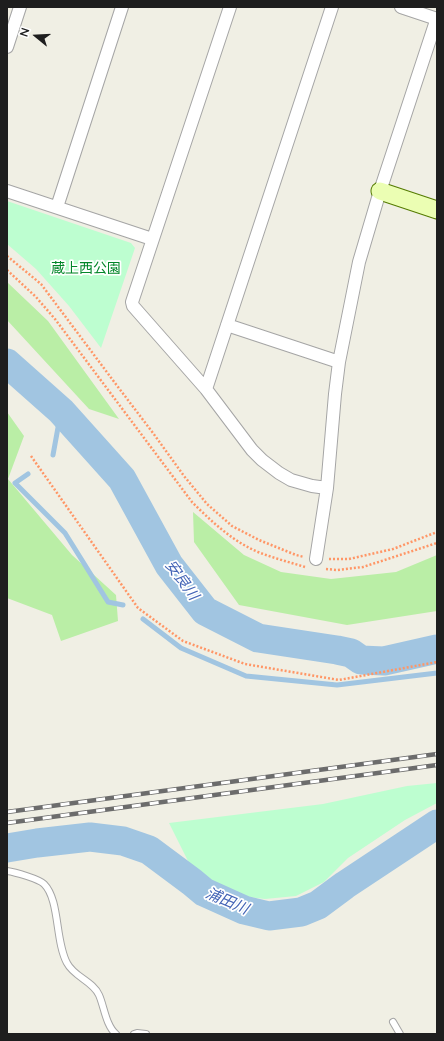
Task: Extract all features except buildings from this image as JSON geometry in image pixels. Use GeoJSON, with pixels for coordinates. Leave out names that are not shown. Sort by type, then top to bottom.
{"type":"FeatureCollection","features":[{"type":"Feature","properties":{"kind":"street"},"geometry":{"type":"LineString","coordinates":[[7,47],[20,7]]}},
{"type":"Feature","properties":{"kind":"street"},"geometry":{"type":"LineString","coordinates":[[57,207],[122,7]]}},
{"type":"Feature","properties":{"kind":"street"},"geometry":{"type":"LineString","coordinates":[[230,7],[132,302],[133,306],[206,389],[252,450],[262,460],[291,480],[326,488]]}},
{"type":"Feature","properties":{"kind":"street"},"geometry":{"type":"LineString","coordinates":[[206,389],[332,7]]}},
{"type":"Feature","properties":{"kind":"street"},"geometry":{"type":"LineString","coordinates":[[316,565],[326,488],[339,362],[359,262],[380,192],[437,19],[401,7]]}},
{"type":"Feature","properties":{"kind":"street"},"geometry":{"type":"LineString","coordinates":[[7,191],[152,239]]}},
{"type":"Feature","properties":{"kind":"street"},"geometry":{"type":"LineString","coordinates":[[380,192],[437,210]]}},
{"type":"Feature","properties":{"kind":"street"},"geometry":{"type":"LineString","coordinates":[[227,325],[339,362]]}},
{"type":"Feature","properties":{"kind":"lane"},"geometry":{"type":"LineString","coordinates":[[7,871],[44,883],[54,904],[62,952],[67,964],[78,976],[93,986],[98,994],[109,1024],[116,1034]]}},
{"type":"Feature","properties":{"kind":"lane"},"geometry":{"type":"LineString","coordinates":[[394,1022],[400,1034]]}},
{"type":"Feature","properties":{"kind":"lane"},"geometry":{"type":"LineString","coordinates":[[134,1034],[146,1034]]}},
{"type":"Feature","properties":{"kind":"path"},"geometry":{"type":"LineString","coordinates":[[7,256],[41,284],[184,476],[207,504],[232,526],[259,540],[316,565],[393,549],[437,532]]}},
{"type":"Feature","properties":{"kind":"path"},"geometry":{"type":"LineString","coordinates":[[7,270],[36,297],[55,319],[192,502],[207,517],[232,537],[256,551],[278,559],[337,570],[363,567],[437,543]]}},
{"type":"Feature","properties":{"kind":"path"},"geometry":{"type":"LineString","coordinates":[[31,456],[138,608],[183,642],[245,664],[339,680],[437,662]]}},
{"type":"Feature","properties":{"kind":"green space","name":"蔵上西公園"},"geometry":{"type":"Polygon","coordinates":[[[7,201],[131,243],[135,248],[101,348],[69,306],[36,269],[7,244],[7,201]]]}},
{"type":"Feature","properties":{"kind":"green space"},"geometry":{"type":"Polygon","coordinates":[[[7,282],[48,321],[119,419],[89,409],[7,320],[7,282]]]}},
{"type":"Feature","properties":{"kind":"green space"},"geometry":{"type":"Polygon","coordinates":[[[7,412],[24,436],[8,479],[72,555],[116,595],[118,621],[61,641],[52,615],[7,598],[7,412]]]}},
{"type":"Feature","properties":{"kind":"green space"},"geometry":{"type":"Polygon","coordinates":[[[193,512],[244,555],[281,572],[331,579],[396,572],[437,555],[437,611],[347,625],[239,605],[194,542],[193,512]]]}},
{"type":"Feature","properties":{"kind":"green space"},"geometry":{"type":"Polygon","coordinates":[[[437,783],[437,803],[405,820],[348,858],[324,882],[296,896],[265,899],[240,896],[216,888],[190,865],[169,823],[323,804],[407,786],[437,783]]]}},
{"type":"Feature","properties":{"kind":"waterway","name":"安良川"},"geometry":{"type":"LineString","coordinates":[[7,363],[61,411],[122,479],[169,565],[205,611],[258,638],[337,650],[351,653],[361,660],[384,661],[437,649]]}},
{"type":"Feature","properties":{"kind":"waterway"},"geometry":{"type":"LineString","coordinates":[[53,455],[61,411]]}},
{"type":"Feature","properties":{"kind":"waterway"},"geometry":{"type":"LineString","coordinates":[[28,474],[15,483],[65,533],[108,602],[123,605]]}},
{"type":"Feature","properties":{"kind":"waterway"},"geometry":{"type":"LineString","coordinates":[[143,619],[181,648],[246,676],[337,685],[437,673]]}},
{"type":"Feature","properties":{"kind":"waterway","name":"浦田川"},"geometry":{"type":"LineString","coordinates":[[7,848],[90,837],[123,841],[149,850],[204,892],[244,910],[269,916],[301,912],[318,905],[345,885],[437,824]]}},
{"type":"Feature","properties":{"kind":"railway"},"geometry":{"type":"LineString","coordinates":[[7,812],[437,754]]}},
{"type":"Feature","properties":{"kind":"railway"},"geometry":{"type":"LineString","coordinates":[[7,823],[437,765]]}}]}
